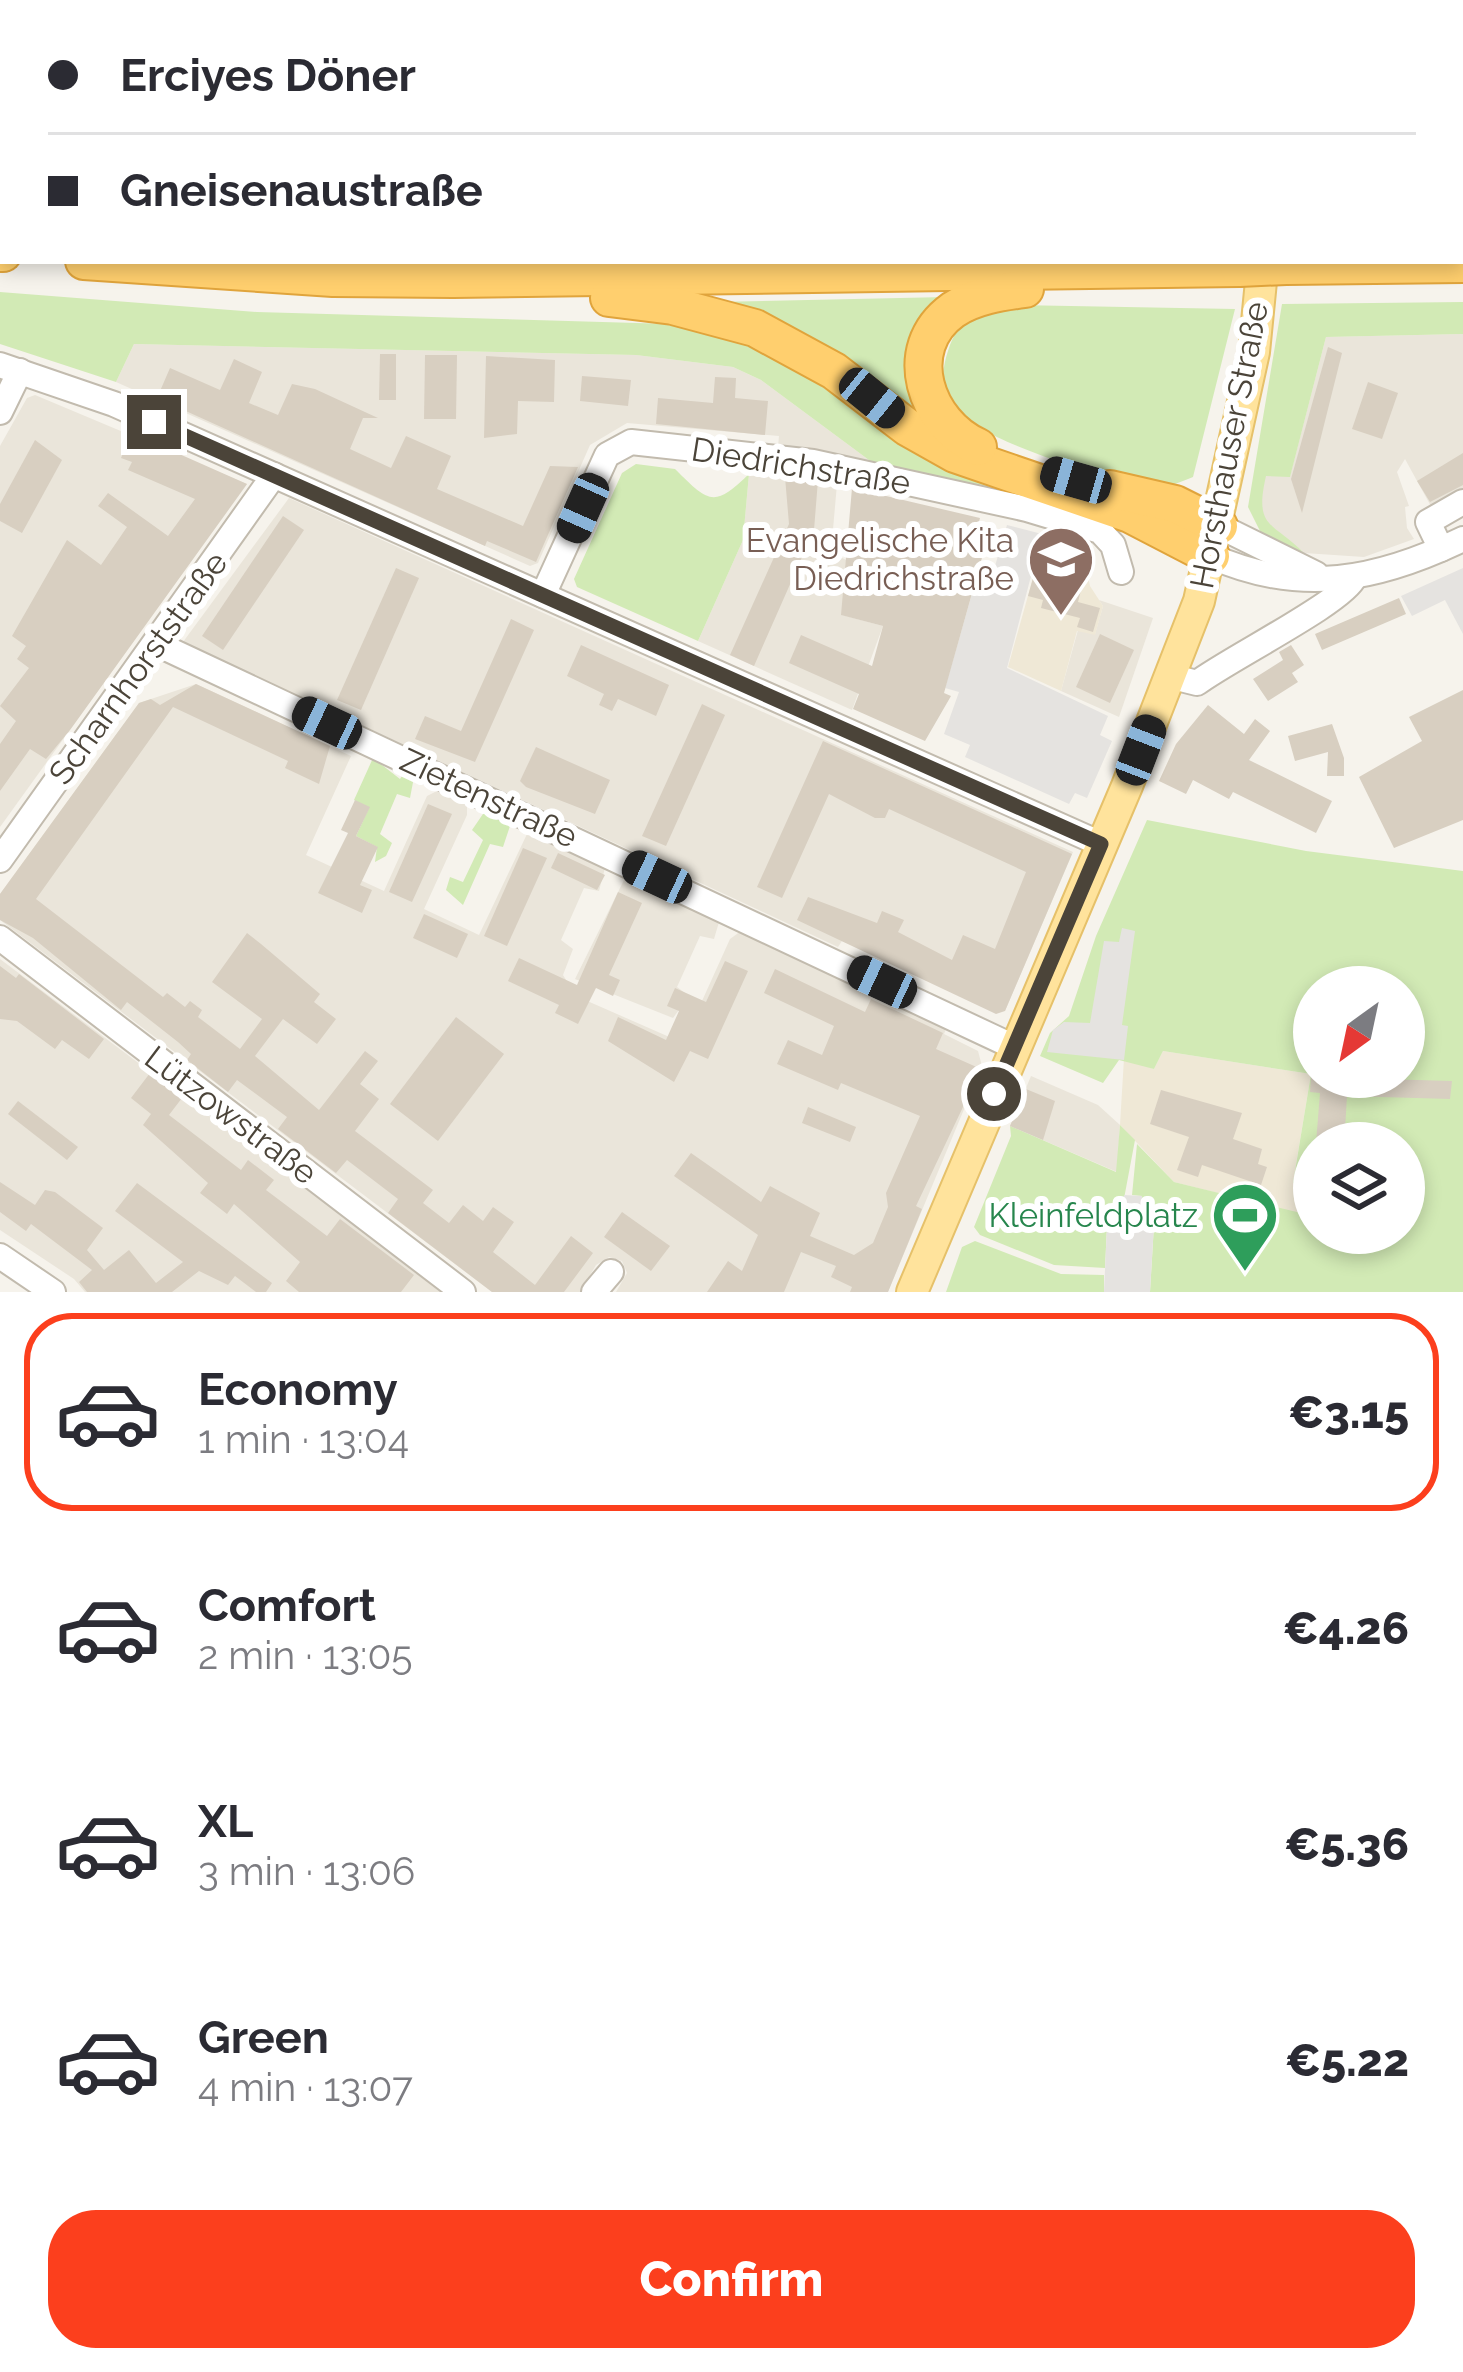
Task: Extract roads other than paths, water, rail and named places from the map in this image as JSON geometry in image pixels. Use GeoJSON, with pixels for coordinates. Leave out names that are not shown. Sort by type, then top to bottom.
{"type":"FeatureCollection","features":[{"type":"Feature","properties":{"kind":"highway"},"geometry":{"type":"LineString","coordinates":[[146,264],[453,279],[1463,264]]}},
{"type":"Feature","properties":{"kind":"highway"},"geometry":{"type":"LineString","coordinates":[[1198,269],[1169,286],[1030,288],[982,298],[942,322],[926,352],[923,370],[932,408],[967,442],[1032,468],[1175,504],[1215,541]]}},
{"type":"Feature","properties":{"kind":"highway"},"geometry":{"type":"LineString","coordinates":[[453,279],[494,297],[622,298],[755,328],[834,371],[907,427],[955,454],[1215,541]]}},
{"type":"Feature","properties":{"kind":"main road","name":"Horsthauser Straße"},"geometry":{"type":"LineString","coordinates":[[912,1292],[1169,676],[1215,541],[1254,352],[1263,265]]}},
{"type":"Feature","properties":{"kind":"street"},"geometry":{"type":"LineString","coordinates":[[0,412],[10,368],[114,404],[1101,844]]}},
{"type":"Feature","properties":{"kind":"street","name":"Diedrichstraße"},"geometry":{"type":"LineString","coordinates":[[543,595],[608,454],[631,442],[813,461],[1027,509],[1100,531],[1113,545],[1120,572]]}},
{"type":"Feature","properties":{"kind":"street","name":"Scharnhorststraße"},"geometry":{"type":"LineString","coordinates":[[0,860],[274,475]]}},
{"type":"Feature","properties":{"kind":"street"},"geometry":{"type":"LineString","coordinates":[[1215,541],[1318,575],[1354,578],[1401,568],[1452,544],[1428,523],[1463,502]]}},
{"type":"Feature","properties":{"kind":"street"},"geometry":{"type":"LineString","coordinates":[[1169,676],[1197,683],[1248,647],[1338,598],[1354,578]]}},
{"type":"Feature","properties":{"kind":"street","name":"Zietenstraße"},"geometry":{"type":"LineString","coordinates":[[157,644],[1014,1047]]}},
{"type":"Feature","properties":{"kind":"street","name":"Lützowstraße"},"geometry":{"type":"LineString","coordinates":[[0,938],[464,1292]]}},
{"type":"Feature","properties":{"kind":"street"},"geometry":{"type":"LineString","coordinates":[[0,1256],[53,1292]]}},
{"type":"Feature","properties":{"kind":"street"},"geometry":{"type":"LineString","coordinates":[[594,1292],[611,1272]]}},
{"type":"Feature","properties":{"kind":"place","name":"Evangelische Kita Diedrichstraße"},"geometry":{"type":"Point","coordinates":[1061,618]}},
{"type":"Feature","properties":{"kind":"place","name":"Kleinfeldplatz"},"geometry":{"type":"Point","coordinates":[1245,1274]}}]}
